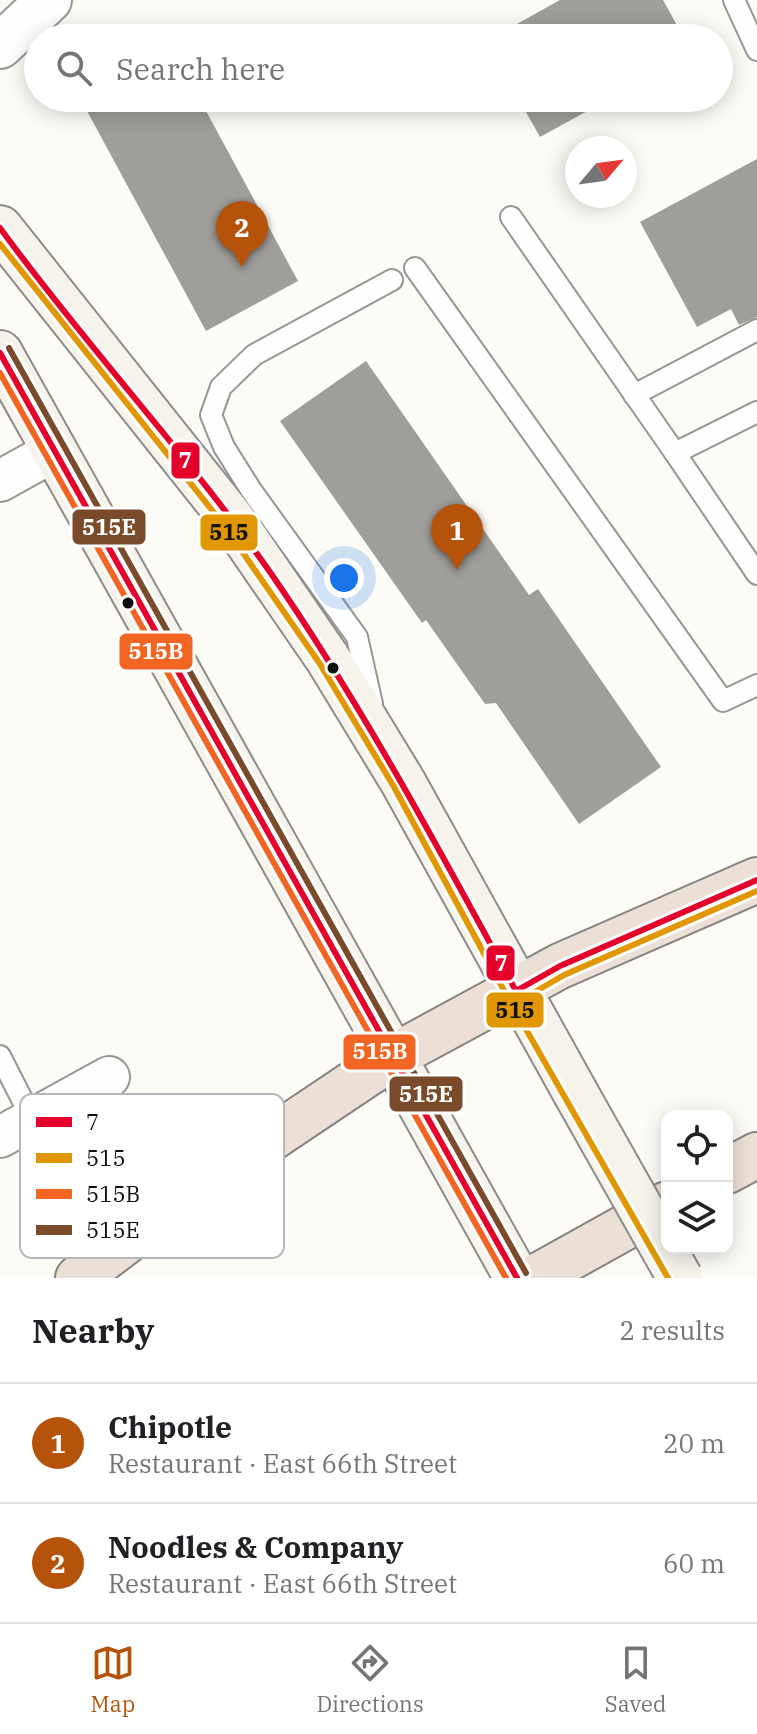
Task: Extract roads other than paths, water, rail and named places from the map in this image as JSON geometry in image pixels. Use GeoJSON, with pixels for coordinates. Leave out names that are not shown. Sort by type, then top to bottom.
{"type":"FeatureCollection","features":[{"type":"Feature","properties":{"kind":"highway"},"geometry":{"type":"LineString","coordinates":[[284,1130],[394,1056],[560,966],[757,880]]}},
{"type":"Feature","properties":{"kind":"highway"},"geometry":{"type":"LineString","coordinates":[[733,1168],[757,1155]]}},
{"type":"Feature","properties":{"kind":"highway"},"geometry":{"type":"LineString","coordinates":[[534,1278],[661,1207]]}},
{"type":"Feature","properties":{"kind":"highway"},"geometry":{"type":"LineString","coordinates":[[78,1278],[104,1258]]}},
{"type":"Feature","properties":{"kind":"main road"},"geometry":{"type":"LineString","coordinates":[[0,228],[231,518],[328,659],[381,747],[680,1278]]}},
{"type":"Feature","properties":{"kind":"main road"},"geometry":{"type":"LineString","coordinates":[[0,353],[517,1278]]}},
{"type":"Feature","properties":{"kind":"street"},"geometry":{"type":"LineString","coordinates":[[0,46],[49,0]]}},
{"type":"Feature","properties":{"kind":"street"},"geometry":{"type":"LineString","coordinates":[[0,481],[54,451]]}},
{"type":"Feature","properties":{"kind":"street"},"geometry":{"type":"LineString","coordinates":[[78,1094],[109,1077]]}},
{"type":"Feature","properties":{"kind":"lane"},"geometry":{"type":"LineString","coordinates":[[734,0],[757,50]]}},
{"type":"Feature","properties":{"kind":"lane"},"geometry":{"type":"LineString","coordinates":[[511,217],[757,574]]}},
{"type":"Feature","properties":{"kind":"lane"},"geometry":{"type":"LineString","coordinates":[[415,268],[723,701],[757,685]]}},
{"type":"Feature","properties":{"kind":"lane"},"geometry":{"type":"LineString","coordinates":[[381,747],[357,637],[251,490],[224,447],[211,415],[221,387],[254,355],[392,280]]}},
{"type":"Feature","properties":{"kind":"lane"},"geometry":{"type":"LineString","coordinates":[[634,395],[757,330]]}},
{"type":"Feature","properties":{"kind":"lane"},"geometry":{"type":"LineString","coordinates":[[675,453],[757,412]]}},
{"type":"Feature","properties":{"kind":"lane"},"geometry":{"type":"LineString","coordinates":[[0,1056],[16,1128]]}},
{"type":"Feature","properties":{"kind":"place","name":"Noodles & Company"},"geometry":{"type":"Point","coordinates":[242,267]}},
{"type":"Feature","properties":{"kind":"place","name":"Chipotle"},"geometry":{"type":"Point","coordinates":[457,570]}}]}
